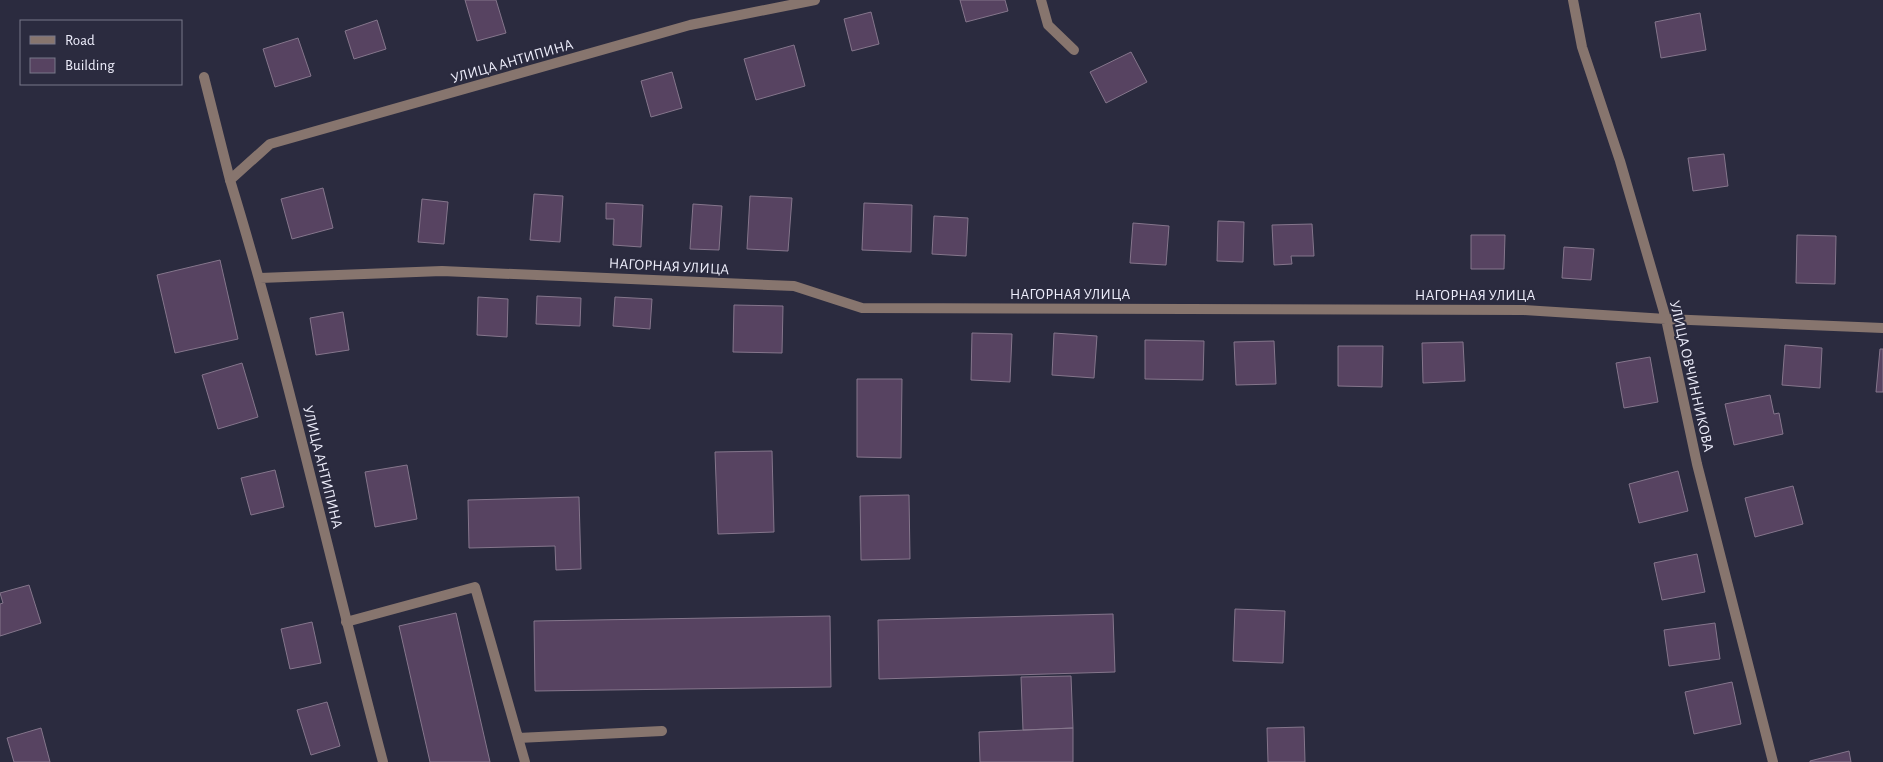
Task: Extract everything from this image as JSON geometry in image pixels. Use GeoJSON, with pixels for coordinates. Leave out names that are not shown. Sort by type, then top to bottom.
{"type":"FeatureCollection","features":[{"type":"Feature","properties":{"kind":"street","name":"УЛИЦА АНТИПИНА"},"geometry":{"type":"LineString","coordinates":[[230,180],[270,144],[690,25],[816,0]]}},
{"type":"Feature","properties":{"kind":"street"},"geometry":{"type":"LineString","coordinates":[[1041,0],[1048,25],[1074,50]]}},
{"type":"Feature","properties":{"kind":"street","name":"УЛИЦА ОВЧИННИКОВА"},"geometry":{"type":"LineString","coordinates":[[1573,0],[1582,47],[1620,161],[1666,319],[1697,464],[1773,762]]}},
{"type":"Feature","properties":{"kind":"street","name":"УЛИЦА АНТИПИНА"},"geometry":{"type":"LineString","coordinates":[[204,77],[230,180],[260,278],[383,762]]}},
{"type":"Feature","properties":{"kind":"street","name":"НАГОРНАЯ УЛИЦА"},"geometry":{"type":"LineString","coordinates":[[260,278],[442,271],[794,286],[862,308],[1524,310],[1666,319],[1883,328]]}},
{"type":"Feature","properties":{"kind":"street"},"geometry":{"type":"LineString","coordinates":[[346,622],[476,587],[525,762]]}},
{"type":"Feature","properties":{"kind":"street"},"geometry":{"type":"LineString","coordinates":[[518,738],[662,731]]}},
{"type":"Feature","properties":{"kind":"building"},"geometry":{"type":"Polygon","coordinates":[[[465,0],[496,0],[506,33],[477,41],[465,0]]]}},
{"type":"Feature","properties":{"kind":"building"},"geometry":{"type":"Polygon","coordinates":[[[960,0],[1005,0],[1008,11],[966,22],[960,0]]]}},
{"type":"Feature","properties":{"kind":"building"},"geometry":{"type":"Polygon","coordinates":[[[871,12],[879,44],[852,51],[844,19],[871,12]]]}},
{"type":"Feature","properties":{"kind":"building"},"geometry":{"type":"Polygon","coordinates":[[[1700,13],[1706,50],[1661,58],[1655,22],[1700,13]]]}},
{"type":"Feature","properties":{"kind":"building"},"geometry":{"type":"Polygon","coordinates":[[[377,20],[386,49],[354,59],[345,31],[377,20]]]}},
{"type":"Feature","properties":{"kind":"building"},"geometry":{"type":"Polygon","coordinates":[[[298,38],[311,76],[275,87],[263,49],[298,38]]]}},
{"type":"Feature","properties":{"kind":"building"},"geometry":{"type":"Polygon","coordinates":[[[794,45],[805,86],[756,100],[744,59],[794,45]]]}},
{"type":"Feature","properties":{"kind":"building"},"geometry":{"type":"Polygon","coordinates":[[[1131,52],[1147,82],[1106,103],[1090,72],[1131,52]]]}},
{"type":"Feature","properties":{"kind":"building"},"geometry":{"type":"Polygon","coordinates":[[[672,72],[682,108],[651,117],[641,81],[672,72]]]}},
{"type":"Feature","properties":{"kind":"building"},"geometry":{"type":"Polygon","coordinates":[[[1724,154],[1728,186],[1693,191],[1688,158],[1724,154]]]}},
{"type":"Feature","properties":{"kind":"building"},"geometry":{"type":"Polygon","coordinates":[[[323,188],[333,228],[292,239],[281,199],[323,188]]]}},
{"type":"Feature","properties":{"kind":"building"},"geometry":{"type":"Polygon","coordinates":[[[534,194],[563,196],[560,242],[530,240],[534,194]]]}},
{"type":"Feature","properties":{"kind":"building"},"geometry":{"type":"Polygon","coordinates":[[[750,196],[792,198],[788,251],[747,249],[750,196]]]}},
{"type":"Feature","properties":{"kind":"building"},"geometry":{"type":"Polygon","coordinates":[[[422,199],[448,202],[444,244],[418,242],[422,199]]]}},
{"type":"Feature","properties":{"kind":"building"},"geometry":{"type":"Polygon","coordinates":[[[606,203],[643,205],[641,247],[613,245],[614,219],[606,219],[606,203]]]}},
{"type":"Feature","properties":{"kind":"building"},"geometry":{"type":"Polygon","coordinates":[[[864,203],[912,205],[911,252],[862,250],[864,203]]]}},
{"type":"Feature","properties":{"kind":"building"},"geometry":{"type":"Polygon","coordinates":[[[693,204],[722,206],[719,250],[690,249],[693,204]]]}},
{"type":"Feature","properties":{"kind":"building"},"geometry":{"type":"Polygon","coordinates":[[[934,216],[968,218],[966,256],[932,254],[934,216]]]}},
{"type":"Feature","properties":{"kind":"building"},"geometry":{"type":"Polygon","coordinates":[[[1218,221],[1244,222],[1243,262],[1217,261],[1218,221]]]}},
{"type":"Feature","properties":{"kind":"building"},"geometry":{"type":"Polygon","coordinates":[[[1133,223],[1169,226],[1166,265],[1130,263],[1133,223]]]}},
{"type":"Feature","properties":{"kind":"building"},"geometry":{"type":"Polygon","coordinates":[[[1312,224],[1314,256],[1291,256],[1292,264],[1274,265],[1272,225],[1312,224]]]}},
{"type":"Feature","properties":{"kind":"building"},"geometry":{"type":"Polygon","coordinates":[[[1471,235],[1505,235],[1504,269],[1471,269],[1471,235]]]}},
{"type":"Feature","properties":{"kind":"building"},"geometry":{"type":"Polygon","coordinates":[[[1797,235],[1836,236],[1835,284],[1796,283],[1797,235]]]}},
{"type":"Feature","properties":{"kind":"building"},"geometry":{"type":"Polygon","coordinates":[[[1564,247],[1594,249],[1591,280],[1562,278],[1564,247]]]}},
{"type":"Feature","properties":{"kind":"building"},"geometry":{"type":"Polygon","coordinates":[[[220,260],[238,339],[175,353],[157,275],[220,260]]]}},
{"type":"Feature","properties":{"kind":"building"},"geometry":{"type":"Polygon","coordinates":[[[537,296],[581,298],[580,326],[536,324],[537,296]]]}},
{"type":"Feature","properties":{"kind":"building"},"geometry":{"type":"Polygon","coordinates":[[[478,297],[508,299],[507,337],[477,335],[478,297]]]}},
{"type":"Feature","properties":{"kind":"building"},"geometry":{"type":"Polygon","coordinates":[[[615,297],[652,299],[650,329],[613,326],[615,297]]]}},
{"type":"Feature","properties":{"kind":"building"},"geometry":{"type":"Polygon","coordinates":[[[734,305],[783,306],[782,353],[733,352],[734,305]]]}},
{"type":"Feature","properties":{"kind":"building"},"geometry":{"type":"Polygon","coordinates":[[[343,312],[349,350],[316,355],[310,318],[343,312]]]}},
{"type":"Feature","properties":{"kind":"building"},"geometry":{"type":"Polygon","coordinates":[[[972,333],[1012,334],[1010,382],[971,380],[972,333]]]}},
{"type":"Feature","properties":{"kind":"building"},"geometry":{"type":"Polygon","coordinates":[[[1054,333],[1097,336],[1094,378],[1052,375],[1054,333]]]}},
{"type":"Feature","properties":{"kind":"building"},"geometry":{"type":"Polygon","coordinates":[[[1145,340],[1204,341],[1203,380],[1145,379],[1145,340]]]}},
{"type":"Feature","properties":{"kind":"building"},"geometry":{"type":"Polygon","coordinates":[[[1274,341],[1276,384],[1236,385],[1234,342],[1274,341]]]}},
{"type":"Feature","properties":{"kind":"building"},"geometry":{"type":"Polygon","coordinates":[[[1463,342],[1465,381],[1423,383],[1422,343],[1463,342]]]}},
{"type":"Feature","properties":{"kind":"building"},"geometry":{"type":"Polygon","coordinates":[[[1785,345],[1822,348],[1820,388],[1782,385],[1785,345]]]}},
{"type":"Feature","properties":{"kind":"building"},"geometry":{"type":"Polygon","coordinates":[[[1338,346],[1383,346],[1382,387],[1338,386],[1338,346]]]}},
{"type":"Feature","properties":{"kind":"building"},"geometry":{"type":"Polygon","coordinates":[[[1880,349],[1883,349],[1883,392],[1876,392],[1880,349]]]}},
{"type":"Feature","properties":{"kind":"building"},"geometry":{"type":"Polygon","coordinates":[[[1650,357],[1658,402],[1624,408],[1616,363],[1650,357]]]}},
{"type":"Feature","properties":{"kind":"building"},"geometry":{"type":"Polygon","coordinates":[[[242,363],[258,417],[218,429],[202,375],[242,363]]]}},
{"type":"Feature","properties":{"kind":"building"},"geometry":{"type":"Polygon","coordinates":[[[857,379],[902,379],[901,458],[857,457],[857,379]]]}},
{"type":"Feature","properties":{"kind":"building"},"geometry":{"type":"Polygon","coordinates":[[[1770,395],[1774,414],[1779,413],[1783,434],[1734,445],[1725,404],[1770,395]]]}},
{"type":"Feature","properties":{"kind":"building"},"geometry":{"type":"Polygon","coordinates":[[[772,451],[774,532],[718,534],[715,452],[772,451]]]}},
{"type":"Feature","properties":{"kind":"building"},"geometry":{"type":"Polygon","coordinates":[[[407,465],[417,519],[375,527],[365,472],[407,465]]]}},
{"type":"Feature","properties":{"kind":"building"},"geometry":{"type":"Polygon","coordinates":[[[275,470],[284,507],[251,515],[241,478],[275,470]]]}},
{"type":"Feature","properties":{"kind":"building"},"geometry":{"type":"Polygon","coordinates":[[[1678,471],[1688,511],[1639,523],[1629,484],[1678,471]]]}},
{"type":"Feature","properties":{"kind":"building"},"geometry":{"type":"Polygon","coordinates":[[[1793,486],[1803,524],[1755,537],[1745,498],[1793,486]]]}},
{"type":"Feature","properties":{"kind":"building"},"geometry":{"type":"Polygon","coordinates":[[[909,495],[910,559],[861,560],[860,496],[909,495]]]}},
{"type":"Feature","properties":{"kind":"building"},"geometry":{"type":"Polygon","coordinates":[[[579,497],[581,569],[556,570],[555,546],[469,548],[468,500],[579,497]]]}},
{"type":"Feature","properties":{"kind":"building"},"geometry":{"type":"Polygon","coordinates":[[[1697,554],[1705,592],[1662,600],[1654,563],[1697,554]]]}},
{"type":"Feature","properties":{"kind":"building"},"geometry":{"type":"Polygon","coordinates":[[[29,585],[41,623],[0,636],[0,604],[3,603],[0,593],[29,585]]]}},
{"type":"Feature","properties":{"kind":"building"},"geometry":{"type":"Polygon","coordinates":[[[1235,609],[1285,611],[1283,663],[1233,661],[1235,609]]]}},
{"type":"Feature","properties":{"kind":"building"},"geometry":{"type":"Polygon","coordinates":[[[456,613],[490,762],[430,762],[399,626],[456,613]]]}},
{"type":"Feature","properties":{"kind":"building"},"geometry":{"type":"Polygon","coordinates":[[[1113,614],[1115,672],[879,679],[878,620],[1113,614]]]}},
{"type":"Feature","properties":{"kind":"building"},"geometry":{"type":"Polygon","coordinates":[[[830,616],[831,687],[535,691],[534,621],[830,616]]]}},
{"type":"Feature","properties":{"kind":"building"},"geometry":{"type":"Polygon","coordinates":[[[312,622],[321,663],[290,669],[281,629],[312,622]]]}},
{"type":"Feature","properties":{"kind":"building"},"geometry":{"type":"Polygon","coordinates":[[[1715,623],[1720,659],[1669,666],[1664,630],[1715,623]]]}},
{"type":"Feature","properties":{"kind":"building"},"geometry":{"type":"Polygon","coordinates":[[[1071,676],[1073,728],[1023,730],[1021,677],[1071,676]]]}},
{"type":"Feature","properties":{"kind":"building"},"geometry":{"type":"Polygon","coordinates":[[[1732,682],[1741,724],[1694,734],[1685,692],[1732,682]]]}},
{"type":"Feature","properties":{"kind":"building"},"geometry":{"type":"Polygon","coordinates":[[[327,702],[340,746],[311,755],[297,710],[327,702]]]}},
{"type":"Feature","properties":{"kind":"building"},"geometry":{"type":"Polygon","coordinates":[[[1304,727],[1305,762],[1268,762],[1267,728],[1304,727]]]}},
{"type":"Feature","properties":{"kind":"building"},"geometry":{"type":"Polygon","coordinates":[[[41,728],[50,762],[14,762],[7,738],[41,728]]]}},
{"type":"Feature","properties":{"kind":"building"},"geometry":{"type":"Polygon","coordinates":[[[1073,728],[1073,762],[980,762],[979,732],[1073,728]]]}},
{"type":"Feature","properties":{"kind":"building"},"geometry":{"type":"Polygon","coordinates":[[[1849,751],[1851,762],[1810,762],[1810,761],[1849,751]]]}}]}
